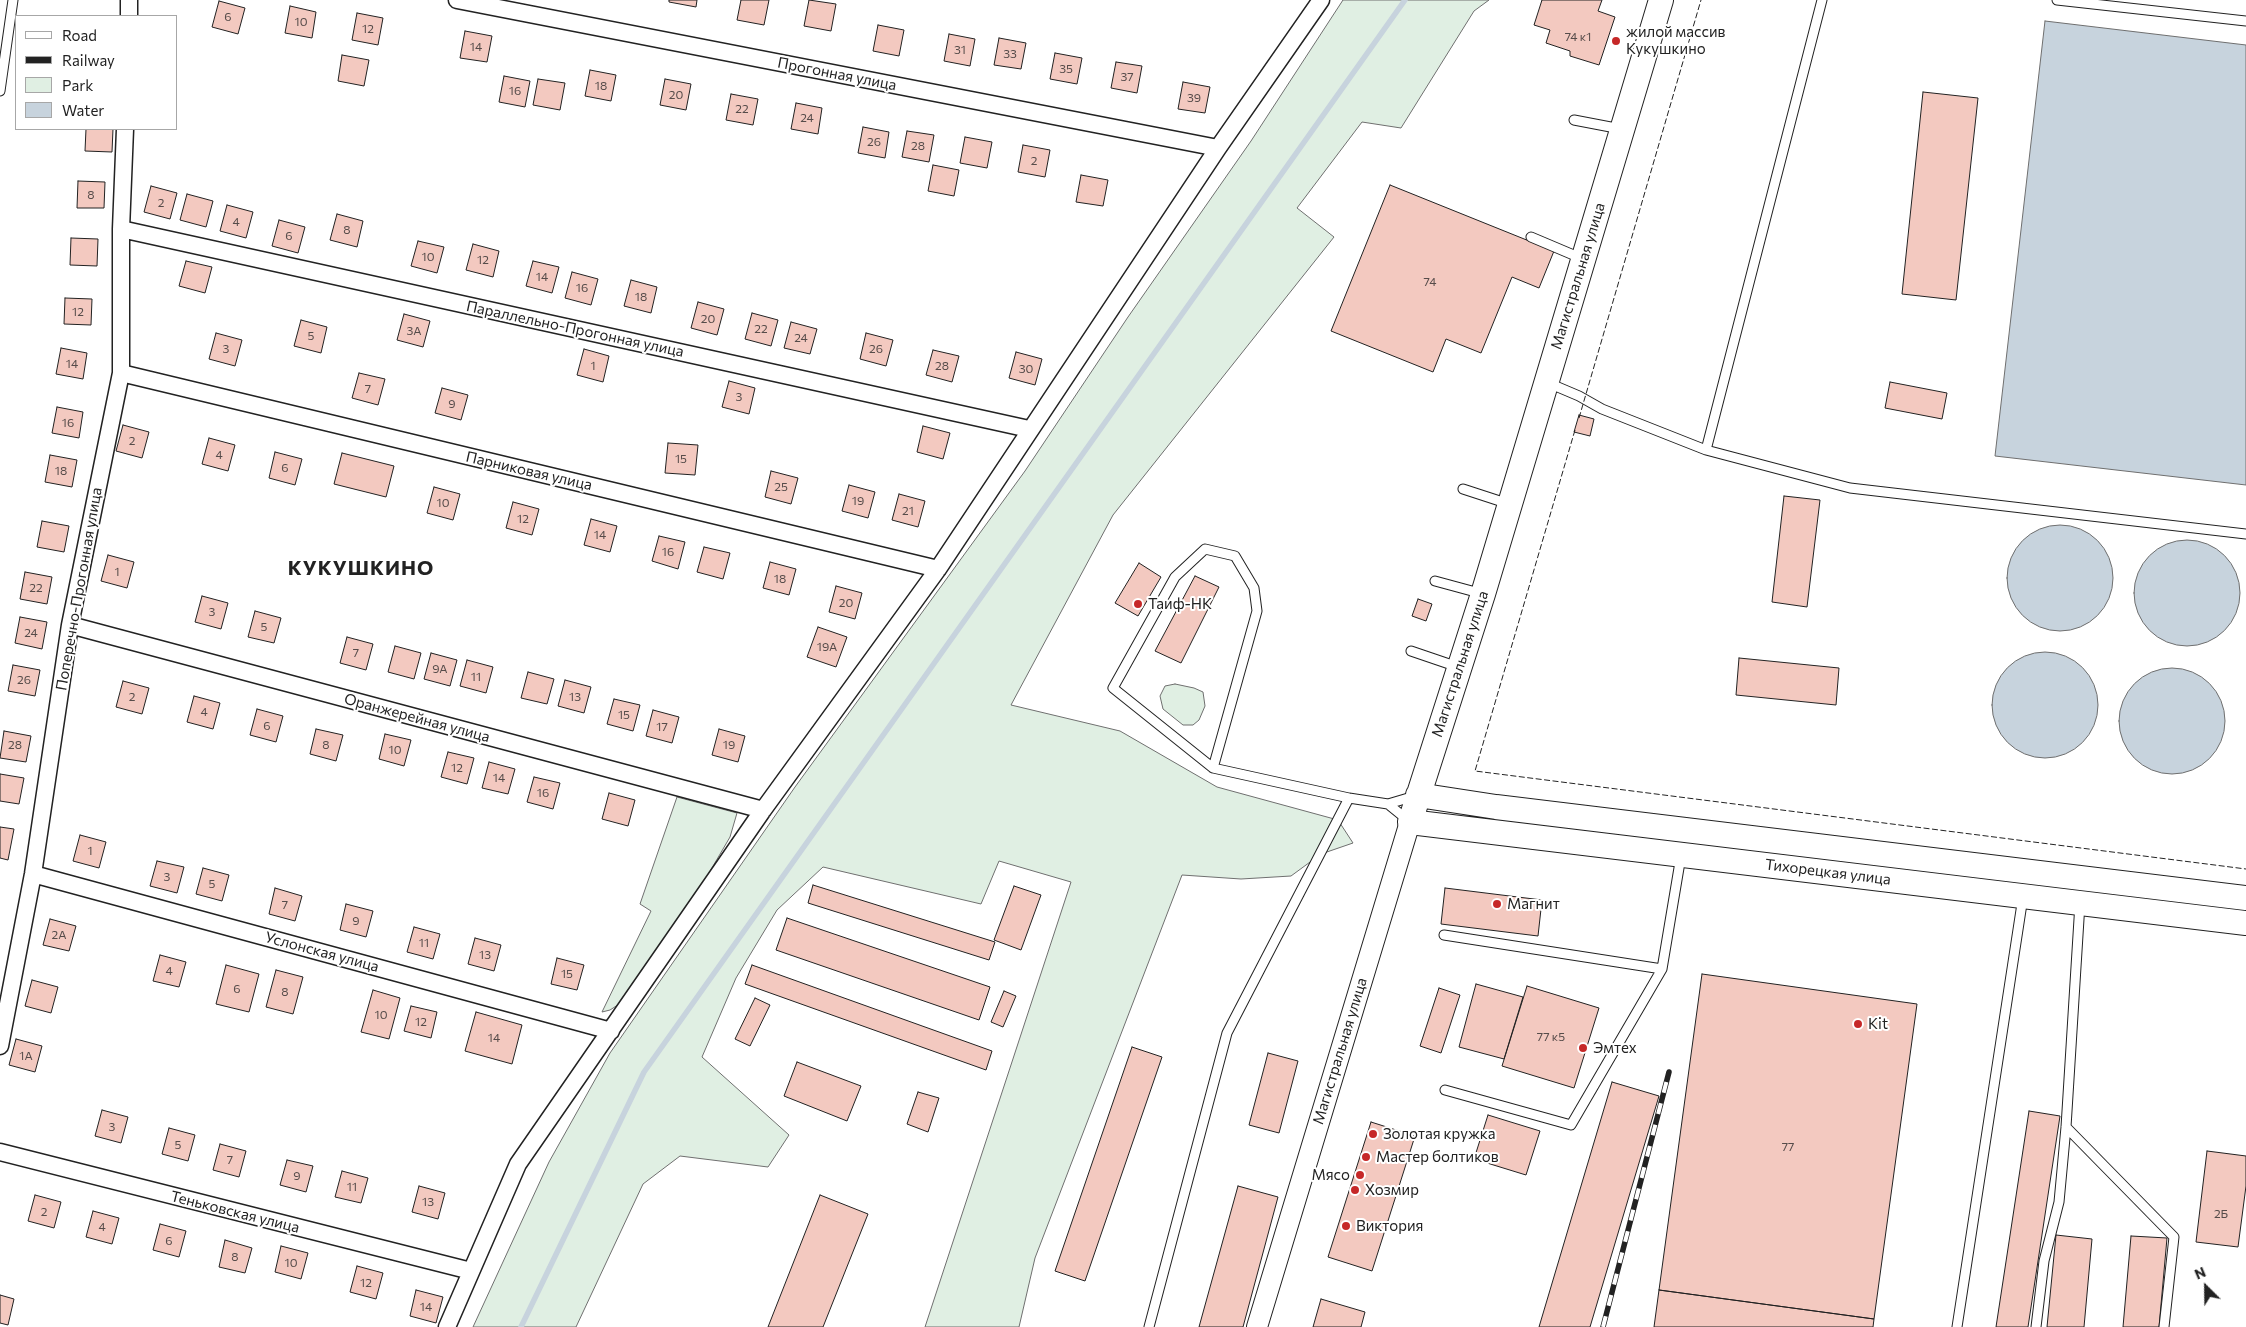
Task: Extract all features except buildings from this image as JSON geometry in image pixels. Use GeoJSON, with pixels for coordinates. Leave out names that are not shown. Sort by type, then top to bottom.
{"type":"FeatureCollection","features":[{"type":"Feature","properties":{"kind":"main road","name":"Магистральная улица"},"geometry":{"type":"LineString","coordinates":[[1410,822],[1458,667],[1483,594],[1660,0]]}},
{"type":"Feature","properties":{"kind":"main road","name":"Тихорецкая улица"},"geometry":{"type":"LineString","coordinates":[[1418,795],[1506,808],[2246,898]]}},
{"type":"Feature","properties":{"kind":"main road","name":"Тихорецкая улица"},"geometry":{"type":"LineString","coordinates":[[1410,822],[2246,923]]}},
{"type":"Feature","properties":{"kind":"street"},"geometry":{"type":"LineString","coordinates":[[129,15],[130,0]]}},
{"type":"Feature","properties":{"kind":"street","name":"Прогонная улица"},"geometry":{"type":"LineString","coordinates":[[456,0],[1218,148]]}},
{"type":"Feature","properties":{"kind":"street"},"geometry":{"type":"LineString","coordinates":[[447,1327],[518,1164],[763,810],[938,569],[1029,429],[1218,148],[1321,0]]}},
{"type":"Feature","properties":{"kind":"street","name":"Поперечно-Прогонная улица"},"geometry":{"type":"LineString","coordinates":[[0,1046],[33,874],[70,626],[121,373],[121,229],[125,130]]}},
{"type":"Feature","properties":{"kind":"street","name":"Параллельно-Прогонная улица"},"geometry":{"type":"LineString","coordinates":[[121,229],[1029,429]]}},
{"type":"Feature","properties":{"kind":"street","name":"Парниковая улица"},"geometry":{"type":"LineString","coordinates":[[121,373],[938,569]]}},
{"type":"Feature","properties":{"kind":"street","name":"Оранжерейная улица"},"geometry":{"type":"LineString","coordinates":[[70,626],[763,810]]}},
{"type":"Feature","properties":{"kind":"street","name":"Магистральная улица"},"geometry":{"type":"LineString","coordinates":[[1257,1327],[1410,822]]}},
{"type":"Feature","properties":{"kind":"street","name":"Услонская улица"},"geometry":{"type":"LineString","coordinates":[[33,874],[611,1030]]}},
{"type":"Feature","properties":{"kind":"street","name":"Теньковская улица"},"geometry":{"type":"LineString","coordinates":[[0,1152],[471,1271]]}},
{"type":"Feature","properties":{"kind":"lane"},"geometry":{"type":"LineString","coordinates":[[0,91],[13,0]]}},
{"type":"Feature","properties":{"kind":"lane"},"geometry":{"type":"LineString","coordinates":[[1706,450],[1822,0]]}},
{"type":"Feature","properties":{"kind":"lane"},"geometry":{"type":"LineString","coordinates":[[2057,0],[2246,21]]}},
{"type":"Feature","properties":{"kind":"lane"},"geometry":{"type":"LineString","coordinates":[[1574,120],[1622,130]]}},
{"type":"Feature","properties":{"kind":"lane"},"geometry":{"type":"LineString","coordinates":[[1531,237],[1583,259]]}},
{"type":"Feature","properties":{"kind":"lane"},"geometry":{"type":"LineString","coordinates":[[1546,382],[1579,396],[1602,409],[1706,450],[1850,488],[2246,534]]}},
{"type":"Feature","properties":{"kind":"lane"},"geometry":{"type":"LineString","coordinates":[[1463,489],[1509,504]]}},
{"type":"Feature","properties":{"kind":"lane"},"geometry":{"type":"LineString","coordinates":[[1213,768],[1257,611],[1254,588],[1235,556],[1205,549],[1175,577],[1113,688],[1213,768],[1349,798],[1388,804],[1418,795]]}},
{"type":"Feature","properties":{"kind":"lane"},"geometry":{"type":"LineString","coordinates":[[1435,581],[1483,594]]}},
{"type":"Feature","properties":{"kind":"lane"},"geometry":{"type":"LineString","coordinates":[[1411,651],[1458,667]]}},
{"type":"Feature","properties":{"kind":"lane"},"geometry":{"type":"LineString","coordinates":[[1149,1327],[1227,1033],[1349,798]]}},
{"type":"Feature","properties":{"kind":"lane"},"geometry":{"type":"LineString","coordinates":[[1388,804],[1410,822]]}},
{"type":"Feature","properties":{"kind":"lane"},"geometry":{"type":"LineString","coordinates":[[1445,1090],[1571,1125],[1662,969],[1681,854]]}},
{"type":"Feature","properties":{"kind":"lane"},"geometry":{"type":"LineString","coordinates":[[1957,1327],[2023,897]]}},
{"type":"Feature","properties":{"kind":"lane"},"geometry":{"type":"LineString","coordinates":[[2036,1327],[2044,1261],[2059,1202],[2066,1127],[2080,903]]}},
{"type":"Feature","properties":{"kind":"lane"},"geometry":{"type":"LineString","coordinates":[[1444,934],[1662,969]]}},
{"type":"Feature","properties":{"kind":"lane"},"geometry":{"type":"LineString","coordinates":[[2066,1127],[2174,1237],[2164,1327]]}},
{"type":"Feature","properties":{"kind":"green space"},"geometry":{"type":"Polygon","coordinates":[[[1343,0],[1489,0],[1474,11],[1401,128],[1362,122],[1297,208],[1334,237],[1113,515],[1011,705],[1120,731],[1217,787],[1338,820],[1353,843],[1321,854],[1291,876],[1241,879],[1182,875],[1035,1258],[1019,1327],[925,1327],[1071,882],[999,861],[981,904],[823,867],[777,910],[736,978],[702,1057],[789,1135],[768,1167],[680,1156],[643,1184],[576,1327],[473,1327],[549,1162],[610,1053],[795,787],[1025,471],[1128,317],[1251,141],[1343,0]]]}},
{"type":"Feature","properties":{"kind":"green space"},"geometry":{"type":"Polygon","coordinates":[[[1175,684],[1203,692],[1205,706],[1199,720],[1193,725],[1183,725],[1163,709],[1160,696],[1165,686],[1175,684]]]}},
{"type":"Feature","properties":{"kind":"green space"},"geometry":{"type":"Polygon","coordinates":[[[677,797],[737,813],[730,837],[677,928],[624,1001],[610,1010],[602,1012],[651,911],[640,904],[677,797]]]}},
{"type":"Feature","properties":{"kind":"water"},"geometry":{"type":"Polygon","coordinates":[[[2045,21],[2246,45],[2246,485],[1995,456],[2045,21]]]}},
{"type":"Feature","properties":{"kind":"water"},"geometry":{"type":"Polygon","coordinates":[[[2060,525],[2080,529],[2097,541],[2109,558],[2113,578],[2109,598],[2097,615],[2080,627],[2060,631],[2040,627],[2023,615],[2011,598],[2007,578],[2011,558],[2023,541],[2040,529],[2060,525]]]}},
{"type":"Feature","properties":{"kind":"water"},"geometry":{"type":"Polygon","coordinates":[[[2187,540],[2207,544],[2224,556],[2236,573],[2240,593],[2236,613],[2224,630],[2207,642],[2187,646],[2167,642],[2150,630],[2138,613],[2134,593],[2138,573],[2150,556],[2167,544],[2187,540]]]}},
{"type":"Feature","properties":{"kind":"water"},"geometry":{"type":"Polygon","coordinates":[[[2045,652],[2065,656],[2082,668],[2094,685],[2098,705],[2094,725],[2082,742],[2065,754],[2045,758],[2025,754],[2008,742],[1996,725],[1992,705],[1996,685],[2008,668],[2025,656],[2045,652]]]}},
{"type":"Feature","properties":{"kind":"water"},"geometry":{"type":"Polygon","coordinates":[[[2172,668],[2192,672],[2209,684],[2221,701],[2225,721],[2221,741],[2209,758],[2192,770],[2172,774],[2152,770],[2135,758],[2123,741],[2119,721],[2123,701],[2135,684],[2152,672],[2172,668]]]}},
{"type":"Feature","properties":{"kind":"waterway"},"geometry":{"type":"LineString","coordinates":[[521,1327],[644,1072],[1405,0]]}},
{"type":"Feature","properties":{"kind":"railway"},"geometry":{"type":"LineString","coordinates":[[1603,1327],[1669,1072]]}},
{"type":"Feature","properties":{"kind":"fence"},"geometry":{"type":"LineString","coordinates":[[1579,418],[1701,0]]}},
{"type":"Feature","properties":{"kind":"fence"},"geometry":{"type":"LineString","coordinates":[[1575,430],[1475,771],[2246,869]]}},
{"type":"Feature","properties":{"kind":"place","name":"жилой массив Кукушкино"},"geometry":{"type":"Point","coordinates":[1616,41]}},
{"type":"Feature","properties":{"kind":"place","name":"Таиф-НК"},"geometry":{"type":"Point","coordinates":[1138,604]}},
{"type":"Feature","properties":{"kind":"place","name":"Магнит"},"geometry":{"type":"Point","coordinates":[1497,904]}},
{"type":"Feature","properties":{"kind":"place","name":"Kit"},"geometry":{"type":"Point","coordinates":[1858,1024]}},
{"type":"Feature","properties":{"kind":"place","name":"Эмтех"},"geometry":{"type":"Point","coordinates":[1583,1048]}},
{"type":"Feature","properties":{"kind":"place","name":"Золотая кружка"},"geometry":{"type":"Point","coordinates":[1373,1134]}},
{"type":"Feature","properties":{"kind":"place","name":"Мастер болтиков"},"geometry":{"type":"Point","coordinates":[1366,1157]}},
{"type":"Feature","properties":{"kind":"place","name":"Мясо"},"geometry":{"type":"Point","coordinates":[1360,1175]}},
{"type":"Feature","properties":{"kind":"place","name":"Хозмир"},"geometry":{"type":"Point","coordinates":[1355,1190]}},
{"type":"Feature","properties":{"kind":"place","name":"Виктория"},"geometry":{"type":"Point","coordinates":[1346,1226]}},
{"type":"Feature","properties":{"kind":"district","name":"КУКУШКИНО"},"geometry":{"type":"Point","coordinates":[361,568]}}]}
